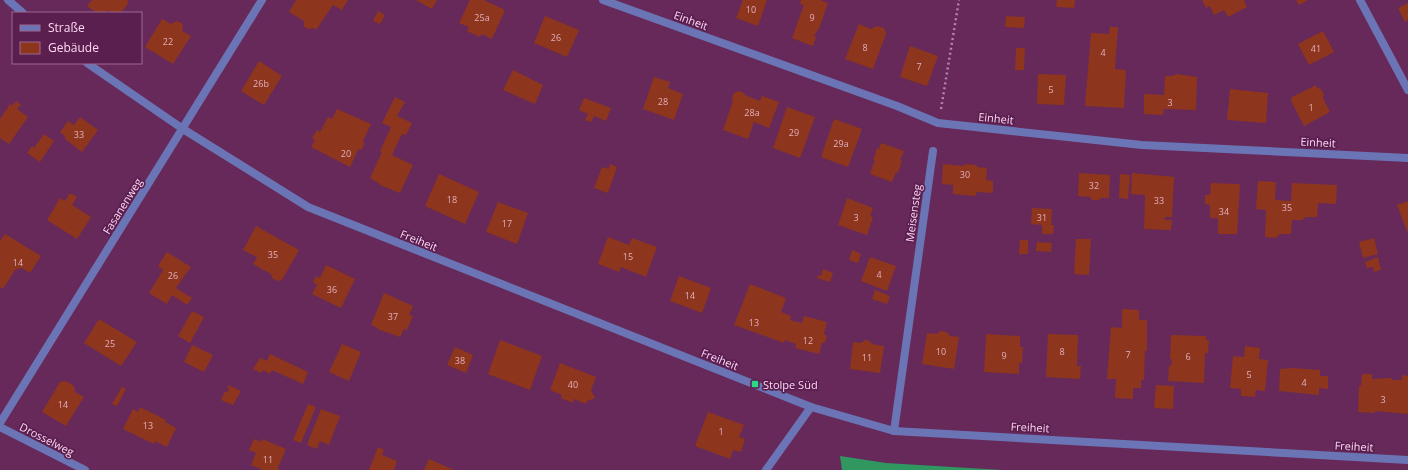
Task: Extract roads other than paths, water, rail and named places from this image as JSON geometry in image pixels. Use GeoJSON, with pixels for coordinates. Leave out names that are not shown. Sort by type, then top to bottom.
{"type":"FeatureCollection","features":[{"type":"Feature","properties":{"kind":"street"},"geometry":{"type":"LineString","coordinates":[[8,0],[22,12]]}},
{"type":"Feature","properties":{"kind":"street","name":"Fasanenweg"},"geometry":{"type":"LineString","coordinates":[[0,423],[262,0]]}},
{"type":"Feature","properties":{"kind":"street","name":"Einheit"},"geometry":{"type":"LineString","coordinates":[[603,0],[897,106],[938,123],[1142,144],[1408,158]]}},
{"type":"Feature","properties":{"kind":"street"},"geometry":{"type":"LineString","coordinates":[[1360,0],[1408,90]]}},
{"type":"Feature","properties":{"kind":"street","name":"Freiheit"},"geometry":{"type":"LineString","coordinates":[[88,64],[183,129],[308,207],[811,407],[894,430],[1408,460]]}},
{"type":"Feature","properties":{"kind":"street","name":"Meisensteg"},"geometry":{"type":"LineString","coordinates":[[894,430],[933,151]]}},
{"type":"Feature","properties":{"kind":"street"},"geometry":{"type":"LineString","coordinates":[[766,470],[811,407]]}},
{"type":"Feature","properties":{"kind":"street","name":"Drosselweg"},"geometry":{"type":"LineString","coordinates":[[0,427],[85,470]]}},
{"type":"Feature","properties":{"kind":"place","name":"Stolpe Süd"},"geometry":{"type":"Point","coordinates":[755,384]}}]}
